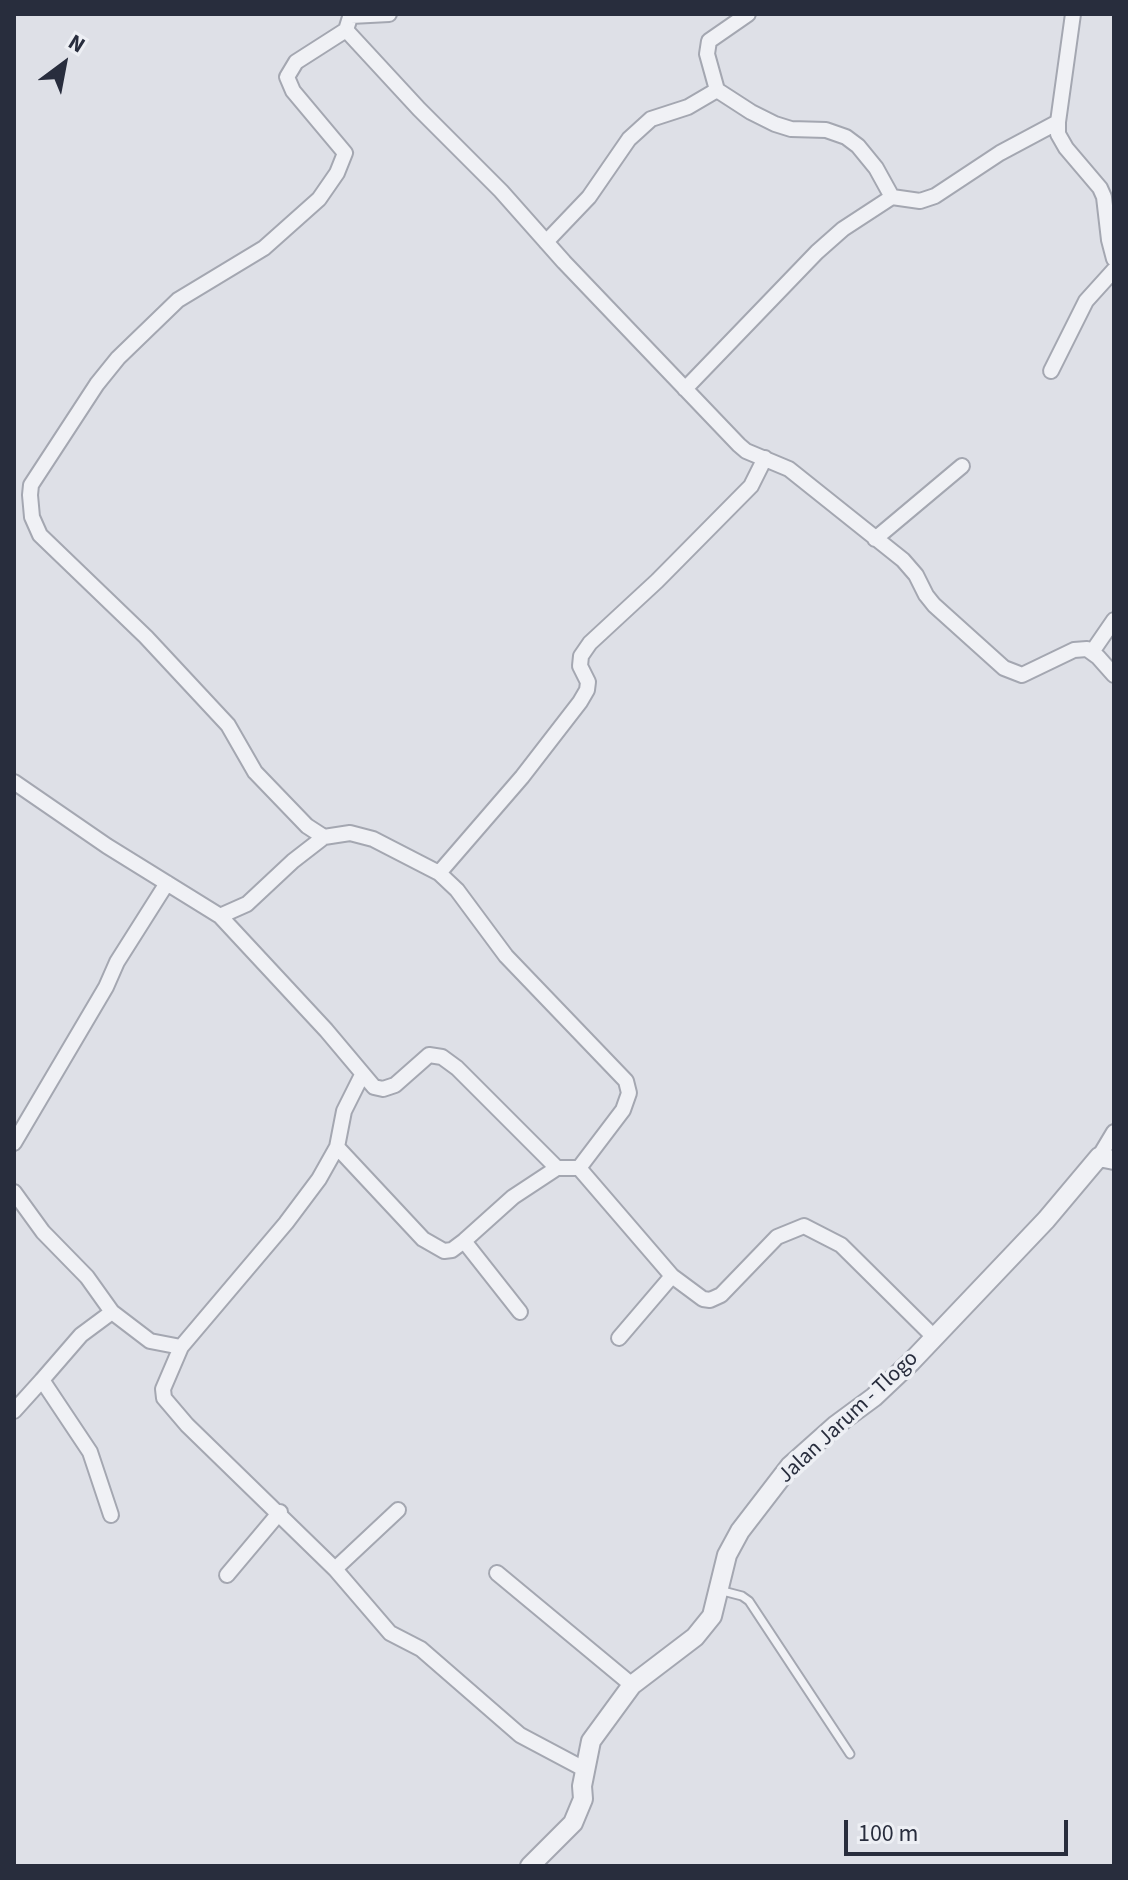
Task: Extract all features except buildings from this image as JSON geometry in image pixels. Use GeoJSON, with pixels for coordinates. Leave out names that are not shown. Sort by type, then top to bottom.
{"type":"FeatureCollection","features":[{"type":"Feature","properties":{"kind":"street"},"geometry":{"type":"LineString","coordinates":[[324,837],[307,826],[255,772],[228,725],[146,637],[40,535],[32,517],[30,495],[31,485],[97,384],[118,358],[178,300],[264,248],[319,199],[337,173],[345,153],[293,91],[287,77],[296,62],[349,20],[389,14]]}},
{"type":"Feature","properties":{"kind":"street"},"geometry":{"type":"LineString","coordinates":[[748,14],[709,41],[707,54],[717,90],[775,124],[791,129],[826,130],[846,137],[876,168],[892,197]]}},
{"type":"Feature","properties":{"kind":"street"},"geometry":{"type":"LineString","coordinates":[[1073,14],[1058,134],[1100,188],[1114,259]]}},
{"type":"Feature","properties":{"kind":"street"},"geometry":{"type":"LineString","coordinates":[[349,20],[419,109],[501,191],[746,451],[789,469],[903,560],[916,575],[926,595],[949,621],[1004,668],[1022,675],[1074,650],[1087,649],[1114,675]]}},
{"type":"Feature","properties":{"kind":"street"},"geometry":{"type":"LineString","coordinates":[[546,242],[589,197],[629,139],[651,119],[688,107],[717,90]]}},
{"type":"Feature","properties":{"kind":"street"},"geometry":{"type":"LineString","coordinates":[[685,389],[843,229],[892,197],[920,201],[935,196],[1000,153],[1058,122]]}},
{"type":"Feature","properties":{"kind":"street"},"geometry":{"type":"LineString","coordinates":[[1051,371],[1086,301],[1114,270]]}},
{"type":"Feature","properties":{"kind":"street"},"geometry":{"type":"LineString","coordinates":[[439,873],[522,777],[580,702],[588,682],[580,666],[581,656],[590,643],[751,486],[765,458]]}},
{"type":"Feature","properties":{"kind":"street"},"geometry":{"type":"LineString","coordinates":[[875,539],[962,466]]}},
{"type":"Feature","properties":{"kind":"street"},"geometry":{"type":"LineString","coordinates":[[1092,652],[1114,620]]}},
{"type":"Feature","properties":{"kind":"street"},"geometry":{"type":"LineString","coordinates":[[14,782],[107,846],[220,916],[326,1030],[374,1087],[383,1089],[395,1085],[429,1055],[442,1057],[457,1068],[557,1168]]}},
{"type":"Feature","properties":{"kind":"street"},"geometry":{"type":"LineString","coordinates":[[220,916],[247,904],[324,837],[350,833],[373,839],[439,873],[457,890],[506,956],[626,1081],[629,1093],[623,1110],[579,1168]]}},
{"type":"Feature","properties":{"kind":"street"},"geometry":{"type":"LineString","coordinates":[[14,1143],[106,987],[117,962],[167,883]]}},
{"type":"Feature","properties":{"kind":"street"},"geometry":{"type":"LineString","coordinates":[[362,1075],[344,1111],[337,1147],[319,1179],[286,1223],[181,1347],[163,1389],[164,1398],[187,1425],[280,1512],[335,1569],[390,1633],[421,1649],[520,1735],[584,1769]]}},
{"type":"Feature","properties":{"kind":"street"},"geometry":{"type":"LineString","coordinates":[[1107,1158],[1114,1132]]}},
{"type":"Feature","properties":{"kind":"street"},"geometry":{"type":"LineString","coordinates":[[337,1147],[430,1245],[444,1251],[452,1250],[513,1197],[557,1168],[579,1168],[672,1276],[703,1299],[710,1300],[721,1295],[777,1237],[804,1226],[841,1245],[934,1337]]}},
{"type":"Feature","properties":{"kind":"street","name":"Jalan Jarum - Tlogo"},"geometry":{"type":"LineString","coordinates":[[530,1866],[573,1823],[583,1799],[584,1769],[591,1741],[632,1685],[695,1637],[712,1616],[727,1555],[740,1531],[790,1466],[836,1425],[874,1397],[1107,1158]]}},
{"type":"Feature","properties":{"kind":"street"},"geometry":{"type":"LineString","coordinates":[[14,1192],[43,1232],[87,1277],[112,1312],[150,1341],[181,1347]]}},
{"type":"Feature","properties":{"kind":"street"},"geometry":{"type":"LineString","coordinates":[[464,1241],[520,1312]]}},
{"type":"Feature","properties":{"kind":"street"},"geometry":{"type":"LineString","coordinates":[[619,1338],[672,1276]]}},
{"type":"Feature","properties":{"kind":"street"},"geometry":{"type":"LineString","coordinates":[[14,1411],[81,1335],[112,1312]]}},
{"type":"Feature","properties":{"kind":"street"},"geometry":{"type":"LineString","coordinates":[[42,1380],[90,1452],[111,1515]]}},
{"type":"Feature","properties":{"kind":"street"},"geometry":{"type":"LineString","coordinates":[[335,1569],[398,1510]]}},
{"type":"Feature","properties":{"kind":"street"},"geometry":{"type":"LineString","coordinates":[[227,1575],[280,1512]]}},
{"type":"Feature","properties":{"kind":"street"},"geometry":{"type":"LineString","coordinates":[[497,1573],[632,1685]]}},
{"type":"Feature","properties":{"kind":"lane"},"geometry":{"type":"LineString","coordinates":[[717,1590],[742,1596],[749,1601],[850,1754]]}}]}
